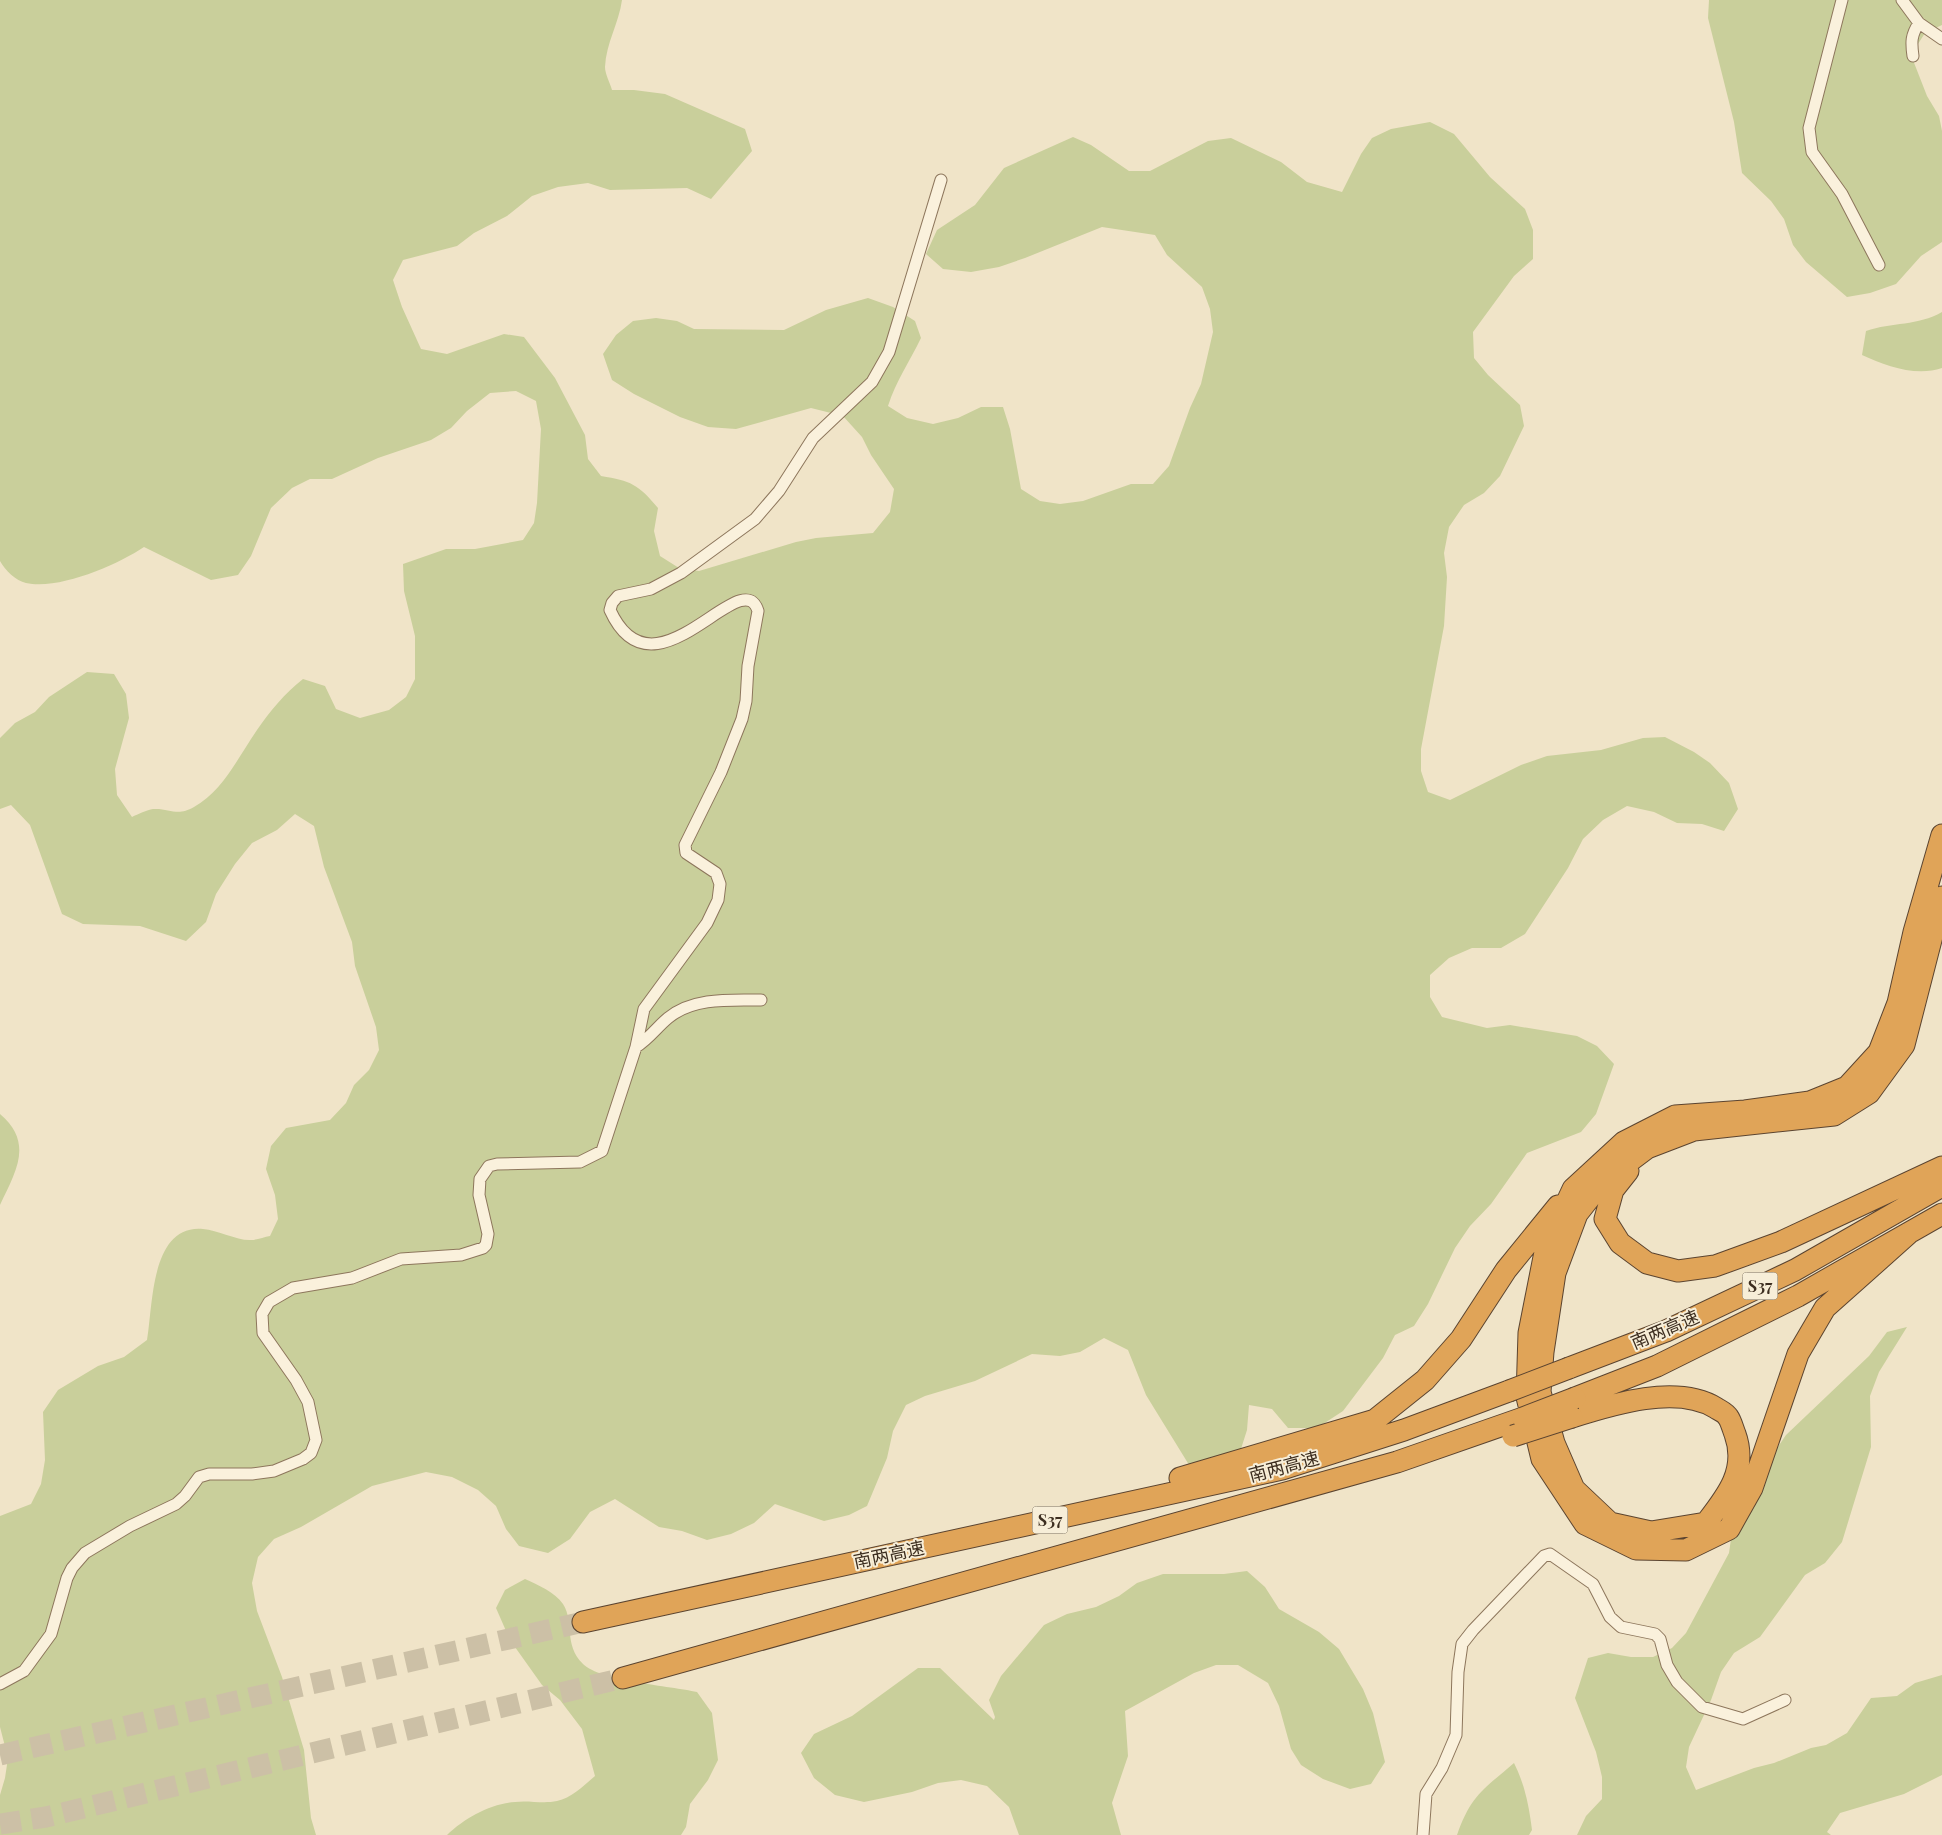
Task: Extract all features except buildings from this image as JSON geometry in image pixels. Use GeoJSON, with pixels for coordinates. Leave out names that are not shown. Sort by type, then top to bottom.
{"type":"FeatureCollection","features":[{"type":"Feature","properties":{"kind":"highway"},"geometry":{"type":"LineString","coordinates":[[1786,1113],[1847,1087],[1878,1052],[1898,1003],[1917,923],[1942,835]]}},
{"type":"Feature","properties":{"kind":"highway"},"geometry":{"type":"LineString","coordinates":[[1574,1407],[1604,1407],[1662,1396],[1703,1400],[1728,1416],[1739,1446],[1738,1470],[1729,1495],[1706,1523],[1651,1532],[1610,1523],[1574,1489],[1554,1443],[1540,1392],[1543,1352],[1555,1273],[1577,1214],[1603,1181],[1644,1140],[1675,1116],[1786,1113],[1834,1115],[1869,1094],[1904,1045],[1942,898]]}},
{"type":"Feature","properties":{"kind":"highway"},"geometry":{"type":"LineString","coordinates":[[1644,1140],[1612,1190],[1605,1219],[1620,1243],[1647,1263],[1678,1271],[1715,1266],[1781,1242],[1942,1167]]}},
{"type":"Feature","properties":{"kind":"highway"},"geometry":{"type":"LineString","coordinates":[[1014,1528],[1375,1420],[1425,1380],[1461,1339],[1506,1270],[1573,1189],[1624,1142],[1644,1140]]}},
{"type":"Feature","properties":{"kind":"highway","name":"南两高速"},"geometry":{"type":"LineString","coordinates":[[583,1622],[1282,1469],[1404,1430],[1666,1331],[1795,1270],[1942,1186]]}},
{"type":"Feature","properties":{"kind":"highway"},"geometry":{"type":"LineString","coordinates":[[1573,1189],[1546,1247],[1529,1333],[1527,1397],[1542,1459],[1585,1524],[1636,1549],[1686,1550],[1729,1529],[1752,1488],[1798,1354],[1825,1308],[1908,1234]]}},
{"type":"Feature","properties":{"kind":"highway","name":"南两高速"},"geometry":{"type":"LineString","coordinates":[[623,1678],[1518,1427],[1574,1407],[1772,1309],[1942,1214]]}},
{"type":"Feature","properties":{"kind":"street"},"geometry":{"type":"LineString","coordinates":[[1842,0],[1809,128],[1812,152],[1842,194],[1879,265]]}},
{"type":"Feature","properties":{"kind":"street"},"geometry":{"type":"LineString","coordinates":[[1902,0],[1919,23],[1942,39]]}},
{"type":"Feature","properties":{"kind":"street"},"geometry":{"type":"LineString","coordinates":[[1913,56],[1912,33],[1919,23]]}},
{"type":"Feature","properties":{"kind":"street"},"geometry":{"type":"LineString","coordinates":[[0,1684],[24,1671],[51,1634],[67,1578],[72,1568],[85,1553],[130,1526],[176,1504],[185,1496],[199,1477],[209,1474],[252,1474],[274,1471],[303,1459],[311,1453],[316,1440],[308,1402],[296,1380],[263,1333],[262,1314],[269,1302],[293,1288],[352,1278],[401,1259],[461,1255],[483,1248],[486,1245],[488,1234],[479,1195],[480,1179],[489,1166],[497,1164],[580,1162],[602,1151],[636,1047],[644,1009],[707,924],[718,900],[720,884],[716,873],[686,853],[685,845],[721,772],[742,719],[746,701],[748,666],[758,611],[757,606],[750,601],[739,600],[714,613],[690,632],[667,643],[654,644],[636,640],[624,632],[610,610],[612,603],[618,596],[651,589],[681,573],[755,519],[780,491],[813,438],[872,382],[889,352],[941,180]]}},
{"type":"Feature","properties":{"kind":"street"},"geometry":{"type":"LineString","coordinates":[[636,1047],[647,1040],[669,1017],[691,1006],[716,1000],[761,1000]]}},
{"type":"Feature","properties":{"kind":"street"},"geometry":{"type":"LineString","coordinates":[[1423,1835],[1426,1794],[1442,1768],[1456,1735],[1458,1672],[1462,1644],[1544,1556],[1550,1554],[1593,1584],[1610,1617],[1621,1627],[1655,1634],[1660,1639],[1667,1664],[1677,1682],[1702,1707],[1743,1719],[1785,1700]]}},
{"type":"Feature","properties":{"kind":"green space"},"geometry":{"type":"Polygon","coordinates":[[[0,0],[622,0],[610,41],[605,67],[612,90],[634,90],[665,94],[745,129],[752,151],[711,199],[687,188],[610,190],[588,183],[558,187],[532,196],[507,216],[474,233],[457,246],[403,260],[393,280],[402,307],[421,349],[447,354],[504,334],[524,337],[555,378],[585,435],[588,459],[601,476],[633,485],[645,494],[658,508],[654,531],[660,556],[679,568],[699,571],[796,542],[816,538],[873,533],[890,512],[894,489],[871,455],[862,437],[843,416],[811,408],[736,429],[708,427],[680,417],[634,394],[612,380],[603,354],[616,335],[633,321],[656,318],[677,321],[694,329],[784,330],[826,310],[868,298],[893,307],[915,321],[921,338],[888,406],[907,418],[933,424],[958,418],[981,407],[1003,407],[1010,429],[1021,489],[1040,501],[1060,504],[1083,501],[1131,484],[1153,484],[1169,466],[1190,408],[1201,384],[1213,332],[1210,309],[1202,287],[1167,255],[1155,235],[1102,227],[999,267],[971,272],[943,269],[926,254],[937,230],[975,205],[1004,168],[1073,137],[1091,145],[1129,171],[1150,171],[1208,141],[1231,138],[1281,162],[1307,182],[1342,192],[1361,154],[1372,138],[1391,129],[1430,122],[1454,134],[1490,177],[1525,209],[1533,230],[1533,259],[1514,276],[1473,332],[1474,358],[1488,375],[1520,405],[1524,426],[1500,476],[1484,493],[1464,505],[1449,527],[1444,553],[1447,577],[1444,626],[1421,749],[1421,771],[1428,792],[1450,800],[1521,765],[1547,756],[1601,750],[1643,738],[1665,737],[1694,752],[1710,763],[1729,783],[1738,809],[1724,831],[1702,824],[1677,823],[1654,812],[1627,806],[1603,820],[1583,839],[1568,868],[1525,934],[1501,948],[1472,948],[1449,958],[1430,975],[1430,997],[1442,1017],[1487,1028],[1510,1025],[1577,1036],[1597,1046],[1614,1064],[1596,1114],[1581,1132],[1527,1153],[1491,1204],[1470,1226],[1455,1248],[1428,1304],[1414,1326],[1395,1335],[1383,1358],[1343,1411],[1317,1428],[1288,1428],[1272,1409],[1249,1405],[1247,1430],[1240,1452],[1194,1473],[1146,1395],[1128,1350],[1104,1338],[1080,1352],[1060,1356],[1032,1354],[975,1381],[925,1396],[906,1405],[893,1431],[887,1458],[867,1506],[849,1515],[824,1521],[775,1504],[754,1523],[731,1534],[707,1540],[682,1531],[659,1527],[615,1499],[590,1512],[570,1539],[548,1553],[519,1546],[506,1529],[496,1506],[478,1490],[452,1477],[426,1472],[372,1486],[301,1527],[274,1539],[258,1557],[252,1583],[257,1611],[282,1677],[304,1750],[311,1818],[316,1835],[0,1835],[0,1795],[8,1758],[0,1727],[0,1516],[31,1504],[41,1484],[45,1460],[43,1412],[58,1390],[98,1366],[124,1357],[147,1340],[157,1270],[164,1253],[173,1240],[186,1231],[203,1229],[246,1240],[256,1240],[270,1236],[278,1219],[275,1195],[266,1169],[271,1146],[286,1128],[330,1120],[346,1103],[354,1085],[369,1070],[379,1050],[376,1027],[355,966],[352,942],[324,867],[314,826],[295,814],[277,830],[252,843],[235,864],[216,894],[206,922],[186,941],[140,926],[83,924],[62,914],[30,825],[11,805],[0,809],[0,738],[15,723],[35,712],[49,697],[87,672],[114,674],[126,694],[129,718],[115,769],[117,795],[132,817],[153,809],[178,812],[188,810],[205,800],[230,772],[273,709],[303,679],[325,686],[336,709],[360,718],[389,710],[406,697],[415,679],[415,636],[404,591],[403,564],[446,549],[475,549],[523,540],[534,523],[537,503],[541,429],[536,401],[516,391],[490,393],[467,411],[451,428],[431,440],[378,458],[332,479],[310,479],[292,488],[271,508],[251,556],[238,575],[211,580],[144,547],[104,568],[55,583],[26,583],[15,578],[0,561],[0,0]]]}},
{"type":"Feature","properties":{"kind":"green space"},"geometry":{"type":"Polygon","coordinates":[[[1709,0],[1942,0],[1942,25],[1925,33],[1911,55],[1927,96],[1939,116],[1942,131],[1942,242],[1921,256],[1896,284],[1870,293],[1847,297],[1806,262],[1793,245],[1784,219],[1771,201],[1742,173],[1734,122],[1708,18],[1709,0]]]}},
{"type":"Feature","properties":{"kind":"green space"},"geometry":{"type":"Polygon","coordinates":[[[1942,312],[1942,368],[1912,371],[1881,363],[1862,355],[1866,331],[1924,320],[1942,312]]]}},
{"type":"Feature","properties":{"kind":"green space"},"geometry":{"type":"Polygon","coordinates":[[[0,1114],[17,1136],[19,1158],[12,1181],[0,1205],[0,1114]]]}},
{"type":"Feature","properties":{"kind":"green space"},"geometry":{"type":"Polygon","coordinates":[[[1907,1327],[1879,1372],[1870,1396],[1871,1447],[1842,1542],[1825,1563],[1805,1575],[1760,1637],[1734,1653],[1721,1672],[1711,1700],[1689,1747],[1686,1767],[1696,1790],[1811,1748],[1826,1745],[1847,1733],[1871,1698],[1897,1696],[1915,1683],[1942,1675],[1942,1775],[1904,1794],[1840,1813],[1827,1832],[1831,1835],[1577,1835],[1586,1816],[1602,1799],[1602,1777],[1596,1752],[1575,1698],[1588,1658],[1608,1653],[1631,1657],[1653,1657],[1672,1648],[1686,1633],[1729,1553],[1732,1532],[1775,1451],[1786,1435],[1869,1356],[1887,1332],[1907,1327]]]}},
{"type":"Feature","properties":{"kind":"green space"},"geometry":{"type":"Polygon","coordinates":[[[1247,1571],[1265,1587],[1279,1609],[1319,1632],[1339,1649],[1363,1689],[1373,1713],[1385,1762],[1371,1784],[1350,1789],[1323,1779],[1301,1765],[1291,1749],[1279,1706],[1268,1683],[1238,1665],[1216,1665],[1194,1673],[1125,1711],[1128,1756],[1112,1803],[1121,1835],[1019,1835],[1009,1807],[987,1786],[961,1780],[938,1783],[912,1792],[864,1802],[835,1795],[814,1778],[801,1753],[814,1734],[852,1716],[918,1668],[940,1668],[994,1720],[995,1717],[989,1700],[1001,1676],[1044,1625],[1067,1614],[1096,1607],[1119,1596],[1137,1583],[1163,1574],[1224,1574],[1247,1571]]]}},
{"type":"Feature","properties":{"kind":"green space"},"geometry":{"type":"Polygon","coordinates":[[[525,1579],[551,1592],[563,1604],[568,1619],[573,1649],[583,1664],[604,1675],[620,1679],[697,1692],[712,1713],[718,1760],[708,1780],[690,1804],[686,1827],[681,1835],[447,1835],[478,1813],[496,1806],[506,1803],[557,1801],[568,1797],[595,1776],[582,1729],[560,1700],[542,1685],[510,1640],[496,1608],[505,1590],[525,1579]]]}},
{"type":"Feature","properties":{"kind":"green space"},"geometry":{"type":"Polygon","coordinates":[[[1514,1763],[1528,1804],[1532,1830],[1529,1835],[1457,1835],[1473,1801],[1514,1763]]]}},
{"type":"Feature","properties":{"kind":"tunnel"},"geometry":{"type":"LineString","coordinates":[[0,1755],[583,1622]]}},
{"type":"Feature","properties":{"kind":"tunnel"},"geometry":{"type":"LineString","coordinates":[[0,1824],[46,1817],[623,1678]]}}]}
